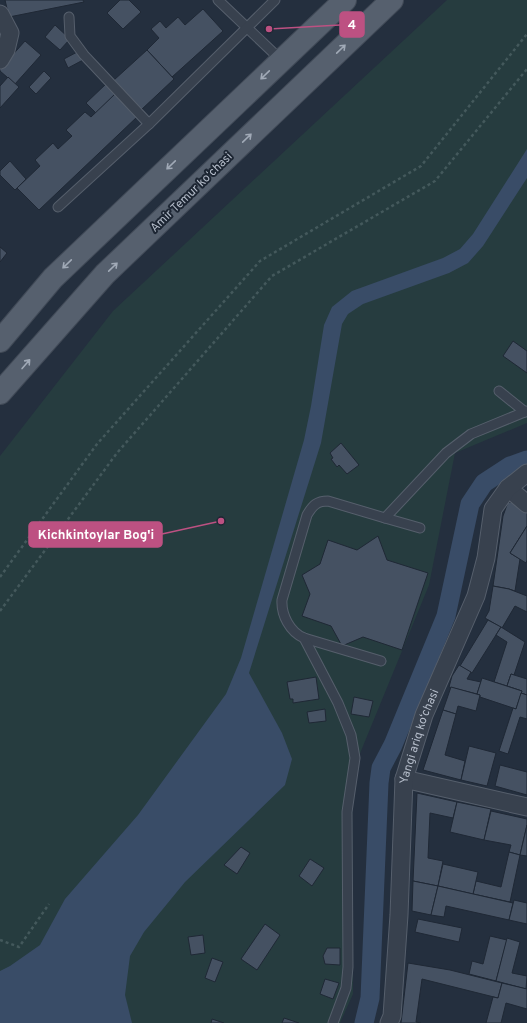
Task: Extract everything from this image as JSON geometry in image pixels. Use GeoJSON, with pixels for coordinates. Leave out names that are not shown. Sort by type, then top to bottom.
{"type":"FeatureCollection","features":[{"type":"Feature","properties":{"kind":"main road"},"geometry":{"type":"LineString","coordinates":[[0,341],[53,278],[344,0]]}},
{"type":"Feature","properties":{"kind":"main road","name":"Amir Temur koʻchasi"},"geometry":{"type":"LineString","coordinates":[[0,393],[105,274],[392,0]]}},
{"type":"Feature","properties":{"kind":"street"},"geometry":{"type":"LineString","coordinates":[[0,14],[10,34],[6,50],[0,60]]}},
{"type":"Feature","properties":{"kind":"street","name":"Yangi ariq ko‘chasi"},"geometry":{"type":"LineString","coordinates":[[389,1023],[392,1016],[399,915],[404,779],[424,715],[476,596],[486,558],[493,509],[508,488],[527,473]]}},
{"type":"Feature","properties":{"kind":"street"},"geometry":{"type":"LineString","coordinates":[[508,488],[527,504]]}},
{"type":"Feature","properties":{"kind":"street"},"geometry":{"type":"LineString","coordinates":[[404,779],[527,807]]}},
{"type":"Feature","properties":{"kind":"lane"},"geometry":{"type":"LineString","coordinates":[[218,0],[281,60]]}},
{"type":"Feature","properties":{"kind":"lane"},"geometry":{"type":"LineString","coordinates":[[58,207],[149,124],[275,0]]}},
{"type":"Feature","properties":{"kind":"lane"},"geometry":{"type":"LineString","coordinates":[[69,17],[70,36],[84,55],[149,124]]}},
{"type":"Feature","properties":{"kind":"lane"},"geometry":{"type":"LineString","coordinates":[[499,391],[526,412]]}},
{"type":"Feature","properties":{"kind":"lane"},"geometry":{"type":"LineString","coordinates":[[385,518],[446,453],[471,434],[526,412]]}},
{"type":"Feature","properties":{"kind":"lane"},"geometry":{"type":"LineString","coordinates":[[382,660],[298,636],[291,628],[282,608],[282,600],[307,515],[312,506],[319,501],[328,501],[420,528]]}},
{"type":"Feature","properties":{"kind":"lane"},"geometry":{"type":"LineString","coordinates":[[304,638],[338,703],[351,735],[355,758],[347,812],[348,967],[346,988],[332,1023]]}},
{"type":"Feature","properties":{"kind":"path"},"geometry":{"type":"LineString","coordinates":[[0,577],[97,444],[260,261],[420,166],[527,34]]}},
{"type":"Feature","properties":{"kind":"path"},"geometry":{"type":"LineString","coordinates":[[0,611],[118,453],[272,276],[435,181],[527,69]]}},
{"type":"Feature","properties":{"kind":"path"},"geometry":{"type":"LineString","coordinates":[[0,940],[19,947],[49,904]]}},
{"type":"Feature","properties":{"kind":"green space"},"geometry":{"type":"Polygon","coordinates":[[[447,0],[527,0],[527,423],[455,453],[429,585],[352,773],[353,994],[340,1023],[0,1023],[0,456],[113,311],[447,0]]]}},
{"type":"Feature","properties":{"kind":"water"},"geometry":{"type":"Polygon","coordinates":[[[527,149],[527,178],[483,246],[468,263],[449,273],[363,304],[348,314],[342,324],[321,443],[249,673],[282,733],[292,759],[285,785],[185,882],[144,932],[130,956],[125,995],[132,1023],[0,1023],[0,971],[10,966],[40,945],[65,899],[138,815],[226,694],[241,658],[304,440],[324,325],[332,307],[352,291],[443,258],[460,249],[473,234],[527,149]]]}},
{"type":"Feature","properties":{"kind":"building"},"geometry":{"type":"Polygon","coordinates":[[[5,0],[83,0],[84,2],[9,17],[5,0]]]}},
{"type":"Feature","properties":{"kind":"building"},"geometry":{"type":"Polygon","coordinates":[[[120,0],[129,0],[141,12],[123,29],[107,13],[120,0]]]}},
{"type":"Feature","properties":{"kind":"building"},"geometry":{"type":"Polygon","coordinates":[[[203,9],[223,31],[172,77],[147,50],[159,38],[151,29],[160,21],[166,28],[178,17],[185,25],[203,9]]]}},
{"type":"Feature","properties":{"kind":"building"},"geometry":{"type":"Polygon","coordinates":[[[55,25],[70,39],[60,50],[45,37],[55,25]]]}},
{"type":"Feature","properties":{"kind":"building"},"geometry":{"type":"Polygon","coordinates":[[[25,41],[41,55],[15,84],[0,71],[0,69],[25,41]]]}},
{"type":"Feature","properties":{"kind":"building"},"geometry":{"type":"Polygon","coordinates":[[[147,50],[174,79],[141,110],[114,80],[147,50]]]}},
{"type":"Feature","properties":{"kind":"building"},"geometry":{"type":"Polygon","coordinates":[[[79,51],[83,60],[68,68],[64,59],[79,51]]]}},
{"type":"Feature","properties":{"kind":"building"},"geometry":{"type":"Polygon","coordinates":[[[44,71],[51,78],[36,94],[29,87],[44,71]]]}},
{"type":"Feature","properties":{"kind":"building"},"geometry":{"type":"Polygon","coordinates":[[[8,77],[19,87],[0,108],[0,86],[8,77]]]}},
{"type":"Feature","properties":{"kind":"building"},"geometry":{"type":"Polygon","coordinates":[[[107,83],[116,93],[96,113],[86,103],[107,83]]]}},
{"type":"Feature","properties":{"kind":"building"},"geometry":{"type":"Polygon","coordinates":[[[116,93],[138,116],[39,210],[17,188],[40,166],[35,160],[53,143],[58,149],[72,136],[66,130],[85,112],[91,117],[116,93]]]}},
{"type":"Feature","properties":{"kind":"building"},"geometry":{"type":"Polygon","coordinates":[[[10,161],[26,179],[15,190],[0,175],[0,171],[10,161]]]}},
{"type":"Feature","properties":{"kind":"building"},"geometry":{"type":"Polygon","coordinates":[[[0,247],[7,253],[0,262],[0,247]]]}},
{"type":"Feature","properties":{"kind":"building"},"geometry":{"type":"Polygon","coordinates":[[[513,341],[527,351],[527,373],[503,356],[513,341]]]}},
{"type":"Feature","properties":{"kind":"building"},"geometry":{"type":"Polygon","coordinates":[[[341,443],[359,465],[347,474],[339,465],[337,467],[331,459],[333,458],[330,453],[341,443]]]}},
{"type":"Feature","properties":{"kind":"building"},"geometry":{"type":"Polygon","coordinates":[[[508,502],[516,503],[527,509],[527,526],[510,553],[520,559],[515,591],[493,586],[503,516],[508,502]]]}},
{"type":"Feature","properties":{"kind":"building"},"geometry":{"type":"Polygon","coordinates":[[[527,526],[527,560],[526,563],[510,553],[527,526]]]}},
{"type":"Feature","properties":{"kind":"building"},"geometry":{"type":"Polygon","coordinates":[[[378,536],[387,560],[428,573],[402,650],[363,637],[342,646],[331,626],[302,616],[310,594],[302,575],[320,564],[328,540],[357,550],[378,536]]]}},
{"type":"Feature","properties":{"kind":"building"},"geometry":{"type":"Polygon","coordinates":[[[493,586],[509,589],[527,596],[527,612],[515,606],[502,628],[485,618],[489,611],[493,586]]]}},
{"type":"Feature","properties":{"kind":"building"},"geometry":{"type":"Polygon","coordinates":[[[488,620],[501,627],[472,673],[460,666],[488,620]]]}},
{"type":"Feature","properties":{"kind":"building"},"geometry":{"type":"Polygon","coordinates":[[[501,627],[525,642],[514,675],[511,674],[507,686],[494,682],[507,642],[496,635],[501,627]]]}},
{"type":"Feature","properties":{"kind":"building"},"geometry":{"type":"Polygon","coordinates":[[[459,665],[471,672],[467,679],[481,682],[477,694],[449,687],[452,676],[459,665]]]}},
{"type":"Feature","properties":{"kind":"building"},"geometry":{"type":"Polygon","coordinates":[[[511,674],[527,679],[527,695],[521,693],[522,691],[507,686],[511,674]]]}},
{"type":"Feature","properties":{"kind":"building"},"geometry":{"type":"Polygon","coordinates":[[[316,677],[319,699],[293,703],[293,699],[290,699],[287,682],[316,677]]]}},
{"type":"Feature","properties":{"kind":"building"},"geometry":{"type":"Polygon","coordinates":[[[482,678],[522,691],[516,709],[480,697],[480,695],[477,694],[482,678]]]}},
{"type":"Feature","properties":{"kind":"building"},"geometry":{"type":"Polygon","coordinates":[[[451,687],[480,695],[476,711],[458,706],[456,714],[443,710],[451,687]]]}},
{"type":"Feature","properties":{"kind":"building"},"geometry":{"type":"Polygon","coordinates":[[[521,693],[527,695],[527,719],[520,717],[508,754],[499,751],[513,708],[516,709],[521,693]]]}},
{"type":"Feature","properties":{"kind":"building"},"geometry":{"type":"Polygon","coordinates":[[[354,697],[373,701],[369,717],[351,714],[354,697]]]}},
{"type":"Feature","properties":{"kind":"building"},"geometry":{"type":"Polygon","coordinates":[[[325,709],[326,721],[309,723],[307,712],[325,709]]]}},
{"type":"Feature","properties":{"kind":"building"},"geometry":{"type":"Polygon","coordinates":[[[443,710],[456,714],[445,755],[465,761],[461,780],[423,770],[443,710]]]}},
{"type":"Feature","properties":{"kind":"building"},"geometry":{"type":"Polygon","coordinates":[[[469,746],[496,753],[487,786],[461,780],[469,746]]]}},
{"type":"Feature","properties":{"kind":"building"},"geometry":{"type":"Polygon","coordinates":[[[500,765],[527,772],[527,795],[495,786],[500,765]]]}},
{"type":"Feature","properties":{"kind":"building"},"geometry":{"type":"Polygon","coordinates":[[[417,793],[457,802],[453,818],[430,813],[428,858],[443,861],[438,886],[413,881],[417,793]]]}},
{"type":"Feature","properties":{"kind":"building"},"geometry":{"type":"Polygon","coordinates":[[[457,802],[491,809],[484,840],[450,832],[457,802]]]}},
{"type":"Feature","properties":{"kind":"building"},"geometry":{"type":"Polygon","coordinates":[[[491,811],[527,819],[520,855],[509,852],[511,845],[484,840],[491,811]]]}},
{"type":"Feature","properties":{"kind":"building"},"geometry":{"type":"Polygon","coordinates":[[[527,825],[527,856],[520,855],[527,825]]]}},
{"type":"Feature","properties":{"kind":"building"},"geometry":{"type":"Polygon","coordinates":[[[241,847],[250,853],[237,874],[224,865],[241,847]]]}},
{"type":"Feature","properties":{"kind":"building"},"geometry":{"type":"Polygon","coordinates":[[[509,852],[520,855],[510,902],[473,894],[476,881],[501,887],[509,852]]]}},
{"type":"Feature","properties":{"kind":"building"},"geometry":{"type":"Polygon","coordinates":[[[310,859],[324,868],[312,886],[299,876],[310,859]]]}},
{"type":"Feature","properties":{"kind":"building"},"geometry":{"type":"Polygon","coordinates":[[[443,864],[478,872],[473,894],[438,886],[443,864]]]}},
{"type":"Feature","properties":{"kind":"building"},"geometry":{"type":"Polygon","coordinates":[[[413,881],[438,886],[431,915],[412,911],[413,881]]]}},
{"type":"Feature","properties":{"kind":"building"},"geometry":{"type":"Polygon","coordinates":[[[438,886],[513,903],[509,920],[446,906],[444,917],[431,915],[438,886]]]}},
{"type":"Feature","properties":{"kind":"building"},"geometry":{"type":"Polygon","coordinates":[[[514,900],[527,903],[527,924],[509,920],[514,900]]]}},
{"type":"Feature","properties":{"kind":"building"},"geometry":{"type":"Polygon","coordinates":[[[418,919],[462,928],[459,942],[415,932],[418,919]]]}},
{"type":"Feature","properties":{"kind":"building"},"geometry":{"type":"Polygon","coordinates":[[[265,924],[280,935],[257,970],[241,959],[265,924]]]}},
{"type":"Feature","properties":{"kind":"building"},"geometry":{"type":"Polygon","coordinates":[[[203,935],[205,953],[191,955],[188,937],[203,935]]]}},
{"type":"Feature","properties":{"kind":"building"},"geometry":{"type":"Polygon","coordinates":[[[490,936],[507,940],[496,981],[469,974],[472,961],[483,964],[490,936]]]}},
{"type":"Feature","properties":{"kind":"building"},"geometry":{"type":"Polygon","coordinates":[[[507,938],[520,942],[512,973],[527,976],[526,989],[496,981],[507,938]]]}},
{"type":"Feature","properties":{"kind":"building"},"geometry":{"type":"Polygon","coordinates":[[[327,948],[340,948],[340,965],[325,964],[323,956],[327,948]]]}},
{"type":"Feature","properties":{"kind":"building"},"geometry":{"type":"Polygon","coordinates":[[[212,958],[223,962],[215,982],[205,978],[212,958]]]}},
{"type":"Feature","properties":{"kind":"building"},"geometry":{"type":"Polygon","coordinates":[[[408,963],[450,970],[502,983],[498,998],[422,979],[416,1022],[421,1023],[401,1023],[408,963]]]}},
{"type":"Feature","properties":{"kind":"building"},"geometry":{"type":"Polygon","coordinates":[[[325,979],[339,983],[333,999],[320,994],[325,979]]]}},
{"type":"Feature","properties":{"kind":"building"},"geometry":{"type":"Polygon","coordinates":[[[502,983],[527,989],[527,1009],[506,1003],[501,1023],[486,1023],[493,997],[498,998],[502,983]]]}},
{"type":"Feature","properties":{"kind":"building"},"geometry":{"type":"Polygon","coordinates":[[[284,1018],[299,1023],[282,1023],[284,1018]]]}},
{"type":"Feature","properties":{"kind":"building"},"geometry":{"type":"Polygon","coordinates":[[[212,1019],[224,1023],[211,1023],[212,1019]]]}},
{"type":"Feature","properties":{"kind":"waterway"},"geometry":{"type":"LineString","coordinates":[[364,1023],[370,998],[379,783],[381,768],[393,745],[446,616],[470,504],[484,483],[510,466],[527,460]]}},
{"type":"Feature","properties":{"kind":"place","name":"4"},"geometry":{"type":"Point","coordinates":[269,29]}},
{"type":"Feature","properties":{"kind":"place","name":"Kichkintoylar Bog'i"},"geometry":{"type":"Point","coordinates":[221,521]}}]}
